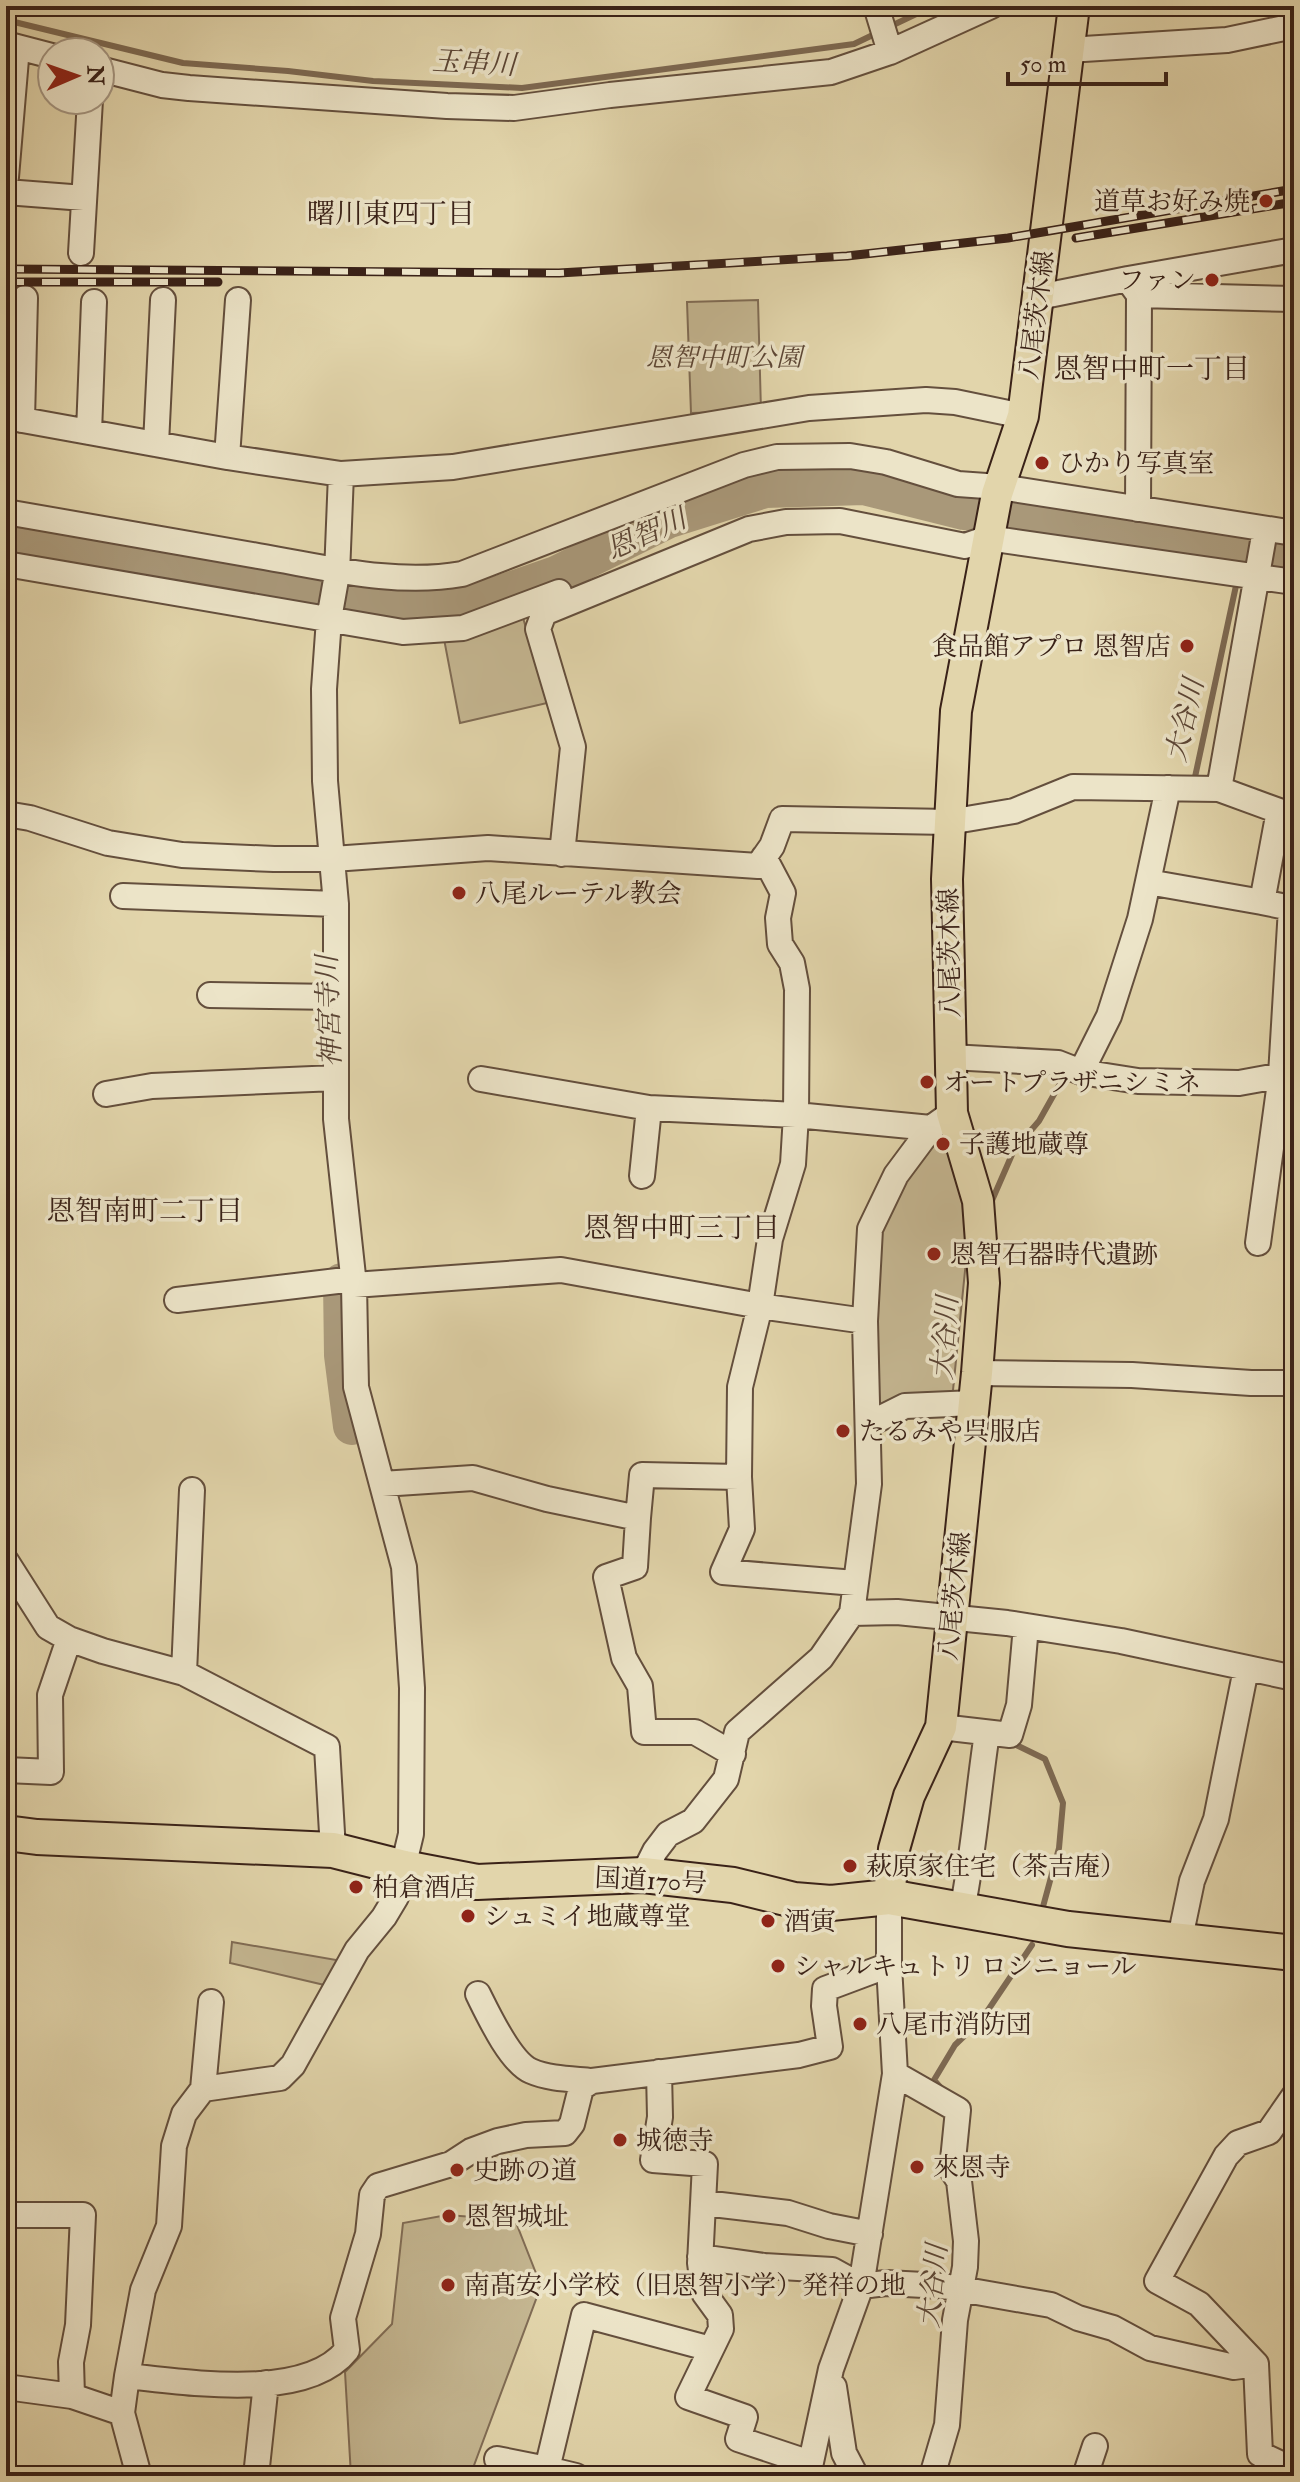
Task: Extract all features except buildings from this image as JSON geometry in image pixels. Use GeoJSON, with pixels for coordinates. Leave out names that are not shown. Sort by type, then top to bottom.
{"type":"FeatureCollection","features":[{"type":"Feature","properties":{"kind":"highway","name":"国道170号"},"geometry":{"type":"LineString","coordinates":[[6,1833],[333,1850],[477,1882],[643,1875],[733,1885],[794,1900],[831,1903],[889,1897],[1068,1929],[1294,1953]]}},
{"type":"Feature","properties":{"kind":"main road","name":"八尾茨木線"},"geometry":{"type":"LineString","coordinates":[[889,1897],[894,1849],[909,1796],[941,1727],[984,1283],[978,1201],[941,1121],[951,1057],[947,931],[949,822],[956,711],[988,534],[1023,416],[1074,6]]}},
{"type":"Feature","properties":{"kind":"street"},"geometry":{"type":"LineString","coordinates":[[876,6],[890,52]]}},
{"type":"Feature","properties":{"kind":"street"},"geometry":{"type":"LineString","coordinates":[[116,73],[162,85],[189,88],[514,108],[831,72],[890,52],[991,6]]}},
{"type":"Feature","properties":{"kind":"street"},"geometry":{"type":"LineString","coordinates":[[1068,50],[1227,40],[1294,26]]}},
{"type":"Feature","properties":{"kind":"street"},"geometry":{"type":"LineString","coordinates":[[6,177],[12,45],[36,52]]}},
{"type":"Feature","properties":{"kind":"street"},"geometry":{"type":"LineString","coordinates":[[81,253],[89,116]]}},
{"type":"Feature","properties":{"kind":"street"},"geometry":{"type":"LineString","coordinates":[[6,192],[84,198]]}},
{"type":"Feature","properties":{"kind":"street"},"geometry":{"type":"LineString","coordinates":[[1039,297],[1134,287],[1294,250]]}},
{"type":"Feature","properties":{"kind":"street"},"geometry":{"type":"LineString","coordinates":[[1134,287],[1294,299]]}},
{"type":"Feature","properties":{"kind":"street"},"geometry":{"type":"LineString","coordinates":[[1134,287],[1138,509]]}},
{"type":"Feature","properties":{"kind":"street"},"geometry":{"type":"LineString","coordinates":[[25,298],[14,418],[227,457],[341,474],[453,467],[809,408],[926,400],[955,402],[1023,416]]}},
{"type":"Feature","properties":{"kind":"street"},"geometry":{"type":"LineString","coordinates":[[156,444],[163,300]]}},
{"type":"Feature","properties":{"kind":"street"},"geometry":{"type":"LineString","coordinates":[[227,457],[238,300]]}},
{"type":"Feature","properties":{"kind":"street"},"geometry":{"type":"LineString","coordinates":[[89,432],[94,302]]}},
{"type":"Feature","properties":{"kind":"street"},"geometry":{"type":"LineString","coordinates":[[6,512],[337,572],[436,579],[462,574],[744,465],[777,457],[850,456],[886,462],[958,484],[1138,509],[1265,532],[1294,533]]}},
{"type":"Feature","properties":{"kind":"street"},"geometry":{"type":"LineString","coordinates":[[203,2089],[280,2078],[293,2065],[357,1950],[396,1897],[411,1834],[412,1688],[404,1567],[356,1387],[354,1282],[336,1119],[336,904],[325,781],[324,689],[337,572],[341,474]]}},
{"type":"Feature","properties":{"kind":"street"},"geometry":{"type":"LineString","coordinates":[[562,854],[573,747],[538,629],[544,613],[749,529],[786,522],[840,521],[965,546],[988,534],[1294,582]]}},
{"type":"Feature","properties":{"kind":"street"},"geometry":{"type":"LineString","coordinates":[[6,564],[330,616],[403,632],[463,628],[508,613],[720,527],[749,529]]}},
{"type":"Feature","properties":{"kind":"street"},"geometry":{"type":"LineString","coordinates":[[1219,789],[1265,532]]}},
{"type":"Feature","properties":{"kind":"street"},"geometry":{"type":"LineString","coordinates":[[6,814],[30,818],[108,843],[182,855],[333,859],[488,848],[758,866],[772,846],[782,819],[949,822],[1014,811],[1073,787],[1219,789],[1286,812],[1262,902]]}},
{"type":"Feature","properties":{"kind":"street"},"geometry":{"type":"LineString","coordinates":[[1081,1072],[1109,1016],[1140,919],[1168,788]]}},
{"type":"Feature","properties":{"kind":"street"},"geometry":{"type":"LineString","coordinates":[[764,857],[783,893],[778,918],[780,944],[792,963],[797,989],[796,1115],[793,1164],[770,1239],[760,1306],[740,1387],[742,1529],[723,1572],[855,1583]]}},
{"type":"Feature","properties":{"kind":"street"},"geometry":{"type":"LineString","coordinates":[[1148,882],[1291,908],[1288,1074],[1258,1243]]}},
{"type":"Feature","properties":{"kind":"street"},"geometry":{"type":"LineString","coordinates":[[123,896],[336,904]]}},
{"type":"Feature","properties":{"kind":"street"},"geometry":{"type":"LineString","coordinates":[[210,995],[336,997]]}},
{"type":"Feature","properties":{"kind":"street"},"geometry":{"type":"LineString","coordinates":[[951,1057],[1058,1063],[1081,1072],[1138,1081],[1239,1083],[1288,1074]]}},
{"type":"Feature","properties":{"kind":"street"},"geometry":{"type":"LineString","coordinates":[[106,1094],[152,1086],[336,1078]]}},
{"type":"Feature","properties":{"kind":"street"},"geometry":{"type":"LineString","coordinates":[[481,1079],[649,1108],[941,1121]]}},
{"type":"Feature","properties":{"kind":"street"},"geometry":{"type":"LineString","coordinates":[[642,1176],[649,1108]]}},
{"type":"Feature","properties":{"kind":"street"},"geometry":{"type":"LineString","coordinates":[[643,1875],[668,1834],[693,1821],[726,1779],[737,1732],[821,1658],[852,1613],[869,1484],[865,1321],[870,1229],[896,1175],[941,1121]]}},
{"type":"Feature","properties":{"kind":"street"},"geometry":{"type":"LineString","coordinates":[[177,1300],[354,1282],[561,1270],[760,1306],[865,1321]]}},
{"type":"Feature","properties":{"kind":"street"},"geometry":{"type":"LineString","coordinates":[[869,1424],[905,1406],[976,1388],[1132,1375],[1294,1383]]}},
{"type":"Feature","properties":{"kind":"street"},"geometry":{"type":"LineString","coordinates":[[733,1754],[695,1732],[644,1732],[640,1686],[624,1658],[606,1577],[635,1567],[642,1475],[739,1477]]}},
{"type":"Feature","properties":{"kind":"street"},"geometry":{"type":"LineString","coordinates":[[382,1484],[473,1478],[547,1499],[638,1518]]}},
{"type":"Feature","properties":{"kind":"street"},"geometry":{"type":"LineString","coordinates":[[184,1673],[192,1490]]}},
{"type":"Feature","properties":{"kind":"street"},"geometry":{"type":"LineString","coordinates":[[6,1561],[48,1627],[69,1639],[184,1673],[327,1747],[333,1850]]}},
{"type":"Feature","properties":{"kind":"street"},"geometry":{"type":"LineString","coordinates":[[852,1613],[897,1612],[1026,1626],[1121,1641],[1294,1678]]}},
{"type":"Feature","properties":{"kind":"street"},"geometry":{"type":"LineString","coordinates":[[941,1727],[1010,1735],[1019,1705],[1026,1626]]}},
{"type":"Feature","properties":{"kind":"street"},"geometry":{"type":"LineString","coordinates":[[6,1770],[51,1772],[50,1695],[69,1639]]}},
{"type":"Feature","properties":{"kind":"street"},"geometry":{"type":"LineString","coordinates":[[1179,1943],[1192,1881],[1216,1819],[1246,1669]]}},
{"type":"Feature","properties":{"kind":"street"},"geometry":{"type":"LineString","coordinates":[[962,1910],[972,1859],[987,1733]]}},
{"type":"Feature","properties":{"kind":"street"},"geometry":{"type":"LineString","coordinates":[[659,2072],[660,2117],[653,2160],[705,2164],[700,2257],[704,2293],[720,2315],[721,2329],[688,2397],[745,2417],[738,2439],[809,2470],[831,2369],[861,2286],[895,2074],[889,1897]]}},
{"type":"Feature","properties":{"kind":"street"},"geometry":{"type":"LineString","coordinates":[[478,1994],[517,2060],[528,2070],[564,2079],[592,2081],[799,2055],[830,2047],[824,2006],[825,1989],[889,1965]]}},
{"type":"Feature","properties":{"kind":"street"},"geometry":{"type":"LineString","coordinates":[[139,2476],[122,2413],[127,2376],[143,2290],[169,2226],[174,2146],[184,2114],[203,2089],[211,2002]]}},
{"type":"Feature","properties":{"kind":"street"},"geometry":{"type":"LineString","coordinates":[[895,2074],[958,2110],[952,2170],[959,2181],[966,2241],[965,2267],[952,2354],[947,2425],[932,2476]]}},
{"type":"Feature","properties":{"kind":"street"},"geometry":{"type":"LineString","coordinates":[[127,2376],[212,2385],[266,2383],[296,2380],[337,2362],[347,2350],[343,2318],[368,2234],[372,2195],[378,2186],[451,2164],[471,2151],[498,2141],[526,2135],[565,2133],[572,2124],[581,2088],[592,2081]]}},
{"type":"Feature","properties":{"kind":"street"},"geometry":{"type":"LineString","coordinates":[[1294,2096],[1269,2132],[1238,2143],[1226,2156],[1157,2281],[1199,2304],[1256,2364],[1260,2454],[1294,2470]]}},
{"type":"Feature","properties":{"kind":"street"},"geometry":{"type":"LineString","coordinates":[[704,2203],[788,2213],[829,2226],[870,2234]]}},
{"type":"Feature","properties":{"kind":"street"},"geometry":{"type":"LineString","coordinates":[[13,2215],[83,2215],[78,2325],[61,2394]]}},
{"type":"Feature","properties":{"kind":"street"},"geometry":{"type":"LineString","coordinates":[[700,2257],[764,2266],[832,2270],[861,2286],[886,2283],[961,2289],[1051,2305],[1078,2318],[1113,2328],[1150,2348],[1234,2367],[1256,2364]]}},
{"type":"Feature","properties":{"kind":"street"},"geometry":{"type":"LineString","coordinates":[[547,2469],[584,2315],[711,2349]]}},
{"type":"Feature","properties":{"kind":"street"},"geometry":{"type":"LineString","coordinates":[[831,2369],[844,2453],[856,2476]]}},
{"type":"Feature","properties":{"kind":"street"},"geometry":{"type":"LineString","coordinates":[[6,2379],[122,2413]]}},
{"type":"Feature","properties":{"kind":"street"},"geometry":{"type":"LineString","coordinates":[[256,2476],[266,2383]]}},
{"type":"Feature","properties":{"kind":"street"},"geometry":{"type":"LineString","coordinates":[[6,2387],[61,2394]]}},
{"type":"Feature","properties":{"kind":"street"},"geometry":{"type":"LineString","coordinates":[[1085,2476],[1095,2446]]}},
{"type":"Feature","properties":{"kind":"street"},"geometry":{"type":"LineString","coordinates":[[497,2459],[576,2476]]}},
{"type":"Feature","properties":{"kind":"green space","name":"恩智中町公園"},"geometry":{"type":"Polygon","coordinates":[[[758,300],[761,411],[691,413],[687,302],[758,300]]]}},
{"type":"Feature","properties":{"kind":"green space"},"geometry":{"type":"Polygon","coordinates":[[[522,614],[547,703],[460,723],[444,639],[522,614]]]}},
{"type":"Feature","properties":{"kind":"green space"},"geometry":{"type":"Polygon","coordinates":[[[942,1126],[964,1194],[966,1261],[952,1400],[874,1411],[872,1269],[881,1226],[910,1166],[942,1126]]]}},
{"type":"Feature","properties":{"kind":"green space"},"geometry":{"type":"Polygon","coordinates":[[[232,1942],[342,1961],[333,1987],[230,1963],[232,1942]]]}},
{"type":"Feature","properties":{"kind":"green space"},"geometry":{"type":"Polygon","coordinates":[[[447,2215],[515,2220],[541,2286],[470,2476],[351,2476],[345,2372],[392,2324],[403,2223],[447,2215]]]}},
{"type":"Feature","properties":{"kind":"waterway","name":"玉串川"},"geometry":{"type":"LineString","coordinates":[[889,27],[933,6]]}},
{"type":"Feature","properties":{"kind":"waterway","name":"玉串川"},"geometry":{"type":"LineString","coordinates":[[6,20],[183,63],[373,81],[522,88],[854,44],[879,32]]}},
{"type":"Feature","properties":{"kind":"waterway","name":"恩智川"},"geometry":{"type":"LineString","coordinates":[[6,535],[384,608],[466,606],[556,575],[669,519],[765,489],[864,486],[964,511],[1294,558]]}},
{"type":"Feature","properties":{"kind":"waterway","name":"大谷川"},"geometry":{"type":"LineString","coordinates":[[1240,567],[1243,552]]}},
{"type":"Feature","properties":{"kind":"waterway","name":"大谷川"},"geometry":{"type":"LineString","coordinates":[[1193,781],[1237,581]]}},
{"type":"Feature","properties":{"kind":"waterway","name":"大谷川"},"geometry":{"type":"LineString","coordinates":[[990,1205],[1014,1150],[1039,1121],[1066,1073]]}},
{"type":"Feature","properties":{"kind":"waterway","name":"神宮寺川"},"geometry":{"type":"LineString","coordinates":[[342,1282],[343,1355],[352,1426]]}},
{"type":"Feature","properties":{"kind":"waterway","name":"大谷川"},"geometry":{"type":"LineString","coordinates":[[1010,1742],[1045,1759],[1063,1803],[1059,1848],[1041,1914]]}},
{"type":"Feature","properties":{"kind":"waterway","name":"大谷川"},"geometry":{"type":"LineString","coordinates":[[942,2089],[934,2080],[955,2045],[982,2019],[1032,1945]]}},
{"type":"Feature","properties":{"kind":"railway"},"geometry":{"type":"LineString","coordinates":[[6,269],[559,273],[847,256],[1008,238],[1294,189]]}},
{"type":"Feature","properties":{"kind":"railway"},"geometry":{"type":"LineString","coordinates":[[1076,238],[1294,202]]}},
{"type":"Feature","properties":{"kind":"railway"},"geometry":{"type":"LineString","coordinates":[[6,282],[218,282]]}},
{"type":"Feature","properties":{"kind":"place","name":"道草お好み焼"},"geometry":{"type":"Point","coordinates":[1266,201]}},
{"type":"Feature","properties":{"kind":"place","name":"ファン"},"geometry":{"type":"Point","coordinates":[1212,280]}},
{"type":"Feature","properties":{"kind":"place","name":"ひかり写真室"},"geometry":{"type":"Point","coordinates":[1042,463]}},
{"type":"Feature","properties":{"kind":"place","name":"食品館アプロ 恩智店"},"geometry":{"type":"Point","coordinates":[1187,646]}},
{"type":"Feature","properties":{"kind":"place","name":"八尾ルーテル教会"},"geometry":{"type":"Point","coordinates":[459,893]}},
{"type":"Feature","properties":{"kind":"place","name":"オートプラザニシミネ"},"geometry":{"type":"Point","coordinates":[927,1082]}},
{"type":"Feature","properties":{"kind":"place","name":"子護地蔵尊"},"geometry":{"type":"Point","coordinates":[943,1144]}},
{"type":"Feature","properties":{"kind":"place","name":"恩智石器時代遺跡"},"geometry":{"type":"Point","coordinates":[934,1254]}},
{"type":"Feature","properties":{"kind":"place","name":"たるみや呉服店"},"geometry":{"type":"Point","coordinates":[843,1431]}},
{"type":"Feature","properties":{"kind":"place","name":"萩原家住宅（茶吉庵）"},"geometry":{"type":"Point","coordinates":[850,1866]}},
{"type":"Feature","properties":{"kind":"place","name":"柏倉酒店"},"geometry":{"type":"Point","coordinates":[356,1887]}},
{"type":"Feature","properties":{"kind":"place","name":"シュミイ地蔵尊堂"},"geometry":{"type":"Point","coordinates":[468,1916]}},
{"type":"Feature","properties":{"kind":"place","name":"酒寅"},"geometry":{"type":"Point","coordinates":[768,1921]}},
{"type":"Feature","properties":{"kind":"place","name":"シャルキュトリ ロシニョール"},"geometry":{"type":"Point","coordinates":[778,1966]}},
{"type":"Feature","properties":{"kind":"place","name":"八尾市消防団"},"geometry":{"type":"Point","coordinates":[860,2024]}},
{"type":"Feature","properties":{"kind":"place","name":"城徳寺"},"geometry":{"type":"Point","coordinates":[620,2140]}},
{"type":"Feature","properties":{"kind":"place","name":"來恩寺"},"geometry":{"type":"Point","coordinates":[917,2167]}},
{"type":"Feature","properties":{"kind":"place","name":"史跡の道"},"geometry":{"type":"Point","coordinates":[457,2170]}},
{"type":"Feature","properties":{"kind":"place","name":"恩智城址"},"geometry":{"type":"Point","coordinates":[449,2216]}},
{"type":"Feature","properties":{"kind":"place","name":"南髙安小学校（旧恩智小学）発祥の地"},"geometry":{"type":"Point","coordinates":[448,2285]}},
{"type":"Feature","properties":{"kind":"district","name":"曙川東四丁目"},"geometry":{"type":"Point","coordinates":[391,213]}},
{"type":"Feature","properties":{"kind":"district","name":"恩智中町一丁目"},"geometry":{"type":"Point","coordinates":[1152,368]}},
{"type":"Feature","properties":{"kind":"district","name":"恩智南町二丁目"},"geometry":{"type":"Point","coordinates":[145,1210]}},
{"type":"Feature","properties":{"kind":"district","name":"恩智中町三丁目"},"geometry":{"type":"Point","coordinates":[682,1227]}}]}
